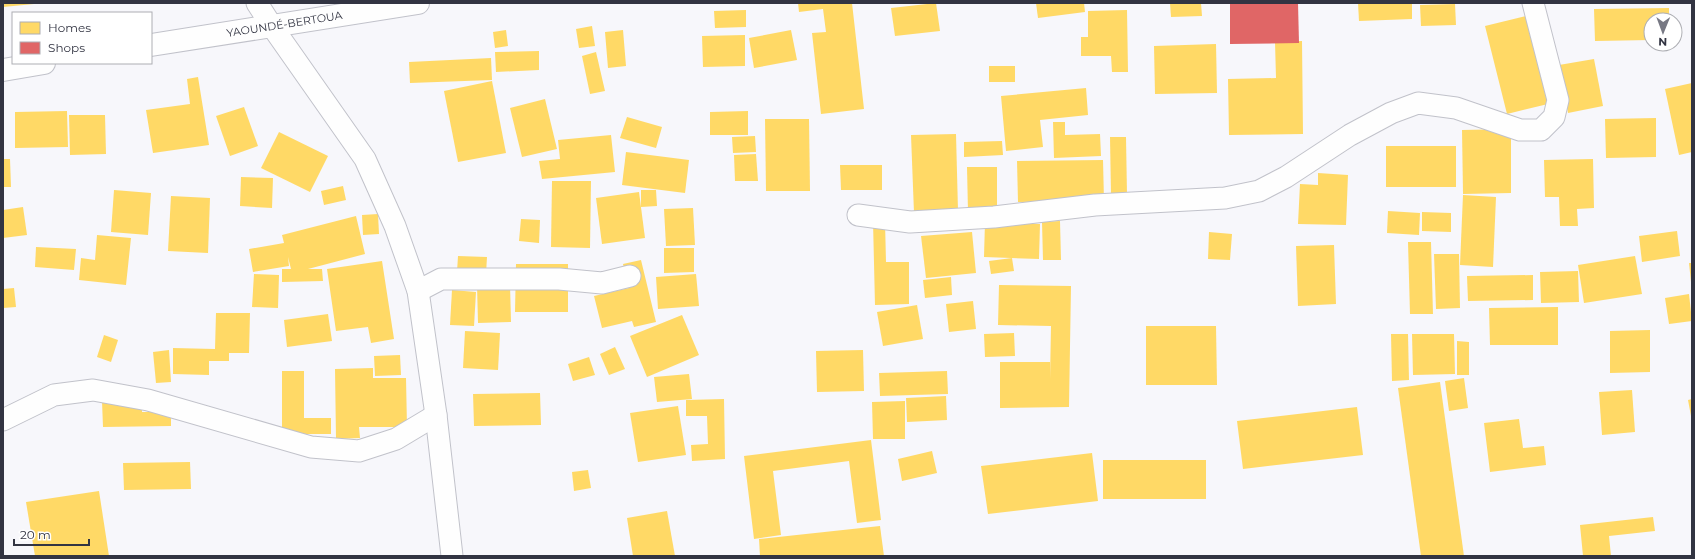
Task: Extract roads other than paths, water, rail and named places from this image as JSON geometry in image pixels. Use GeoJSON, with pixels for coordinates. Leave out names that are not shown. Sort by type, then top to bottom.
{"type":"FeatureCollection","features":[{"type":"Feature","properties":{"kind":"highway","name":"YAOUNDÉ-BERTOUA"},"geometry":{"type":"LineString","coordinates":[[152,45],[418,3]]}},
{"type":"Feature","properties":{"kind":"highway"},"geometry":{"type":"LineString","coordinates":[[3,70],[38,64]]}},
{"type":"Feature","properties":{"kind":"street"},"geometry":{"type":"LineString","coordinates":[[257,3],[365,159],[395,226],[418,291],[436,415],[452,556]]}},
{"type":"Feature","properties":{"kind":"street"},"geometry":{"type":"LineString","coordinates":[[858,215],[910,222],[994,217],[1095,205],[1225,198],[1259,191],[1286,177],[1350,136],[1391,113],[1418,103],[1456,108],[1520,130],[1541,130],[1554,117],[1558,100],[1533,3]]}},
{"type":"Feature","properties":{"kind":"street"},"geometry":{"type":"LineString","coordinates":[[418,291],[441,278],[559,278],[602,283],[630,276]]}},
{"type":"Feature","properties":{"kind":"street"},"geometry":{"type":"LineString","coordinates":[[3,420],[54,395],[93,390],[148,400],[311,447],[360,450],[396,439],[436,415]]}}]}
